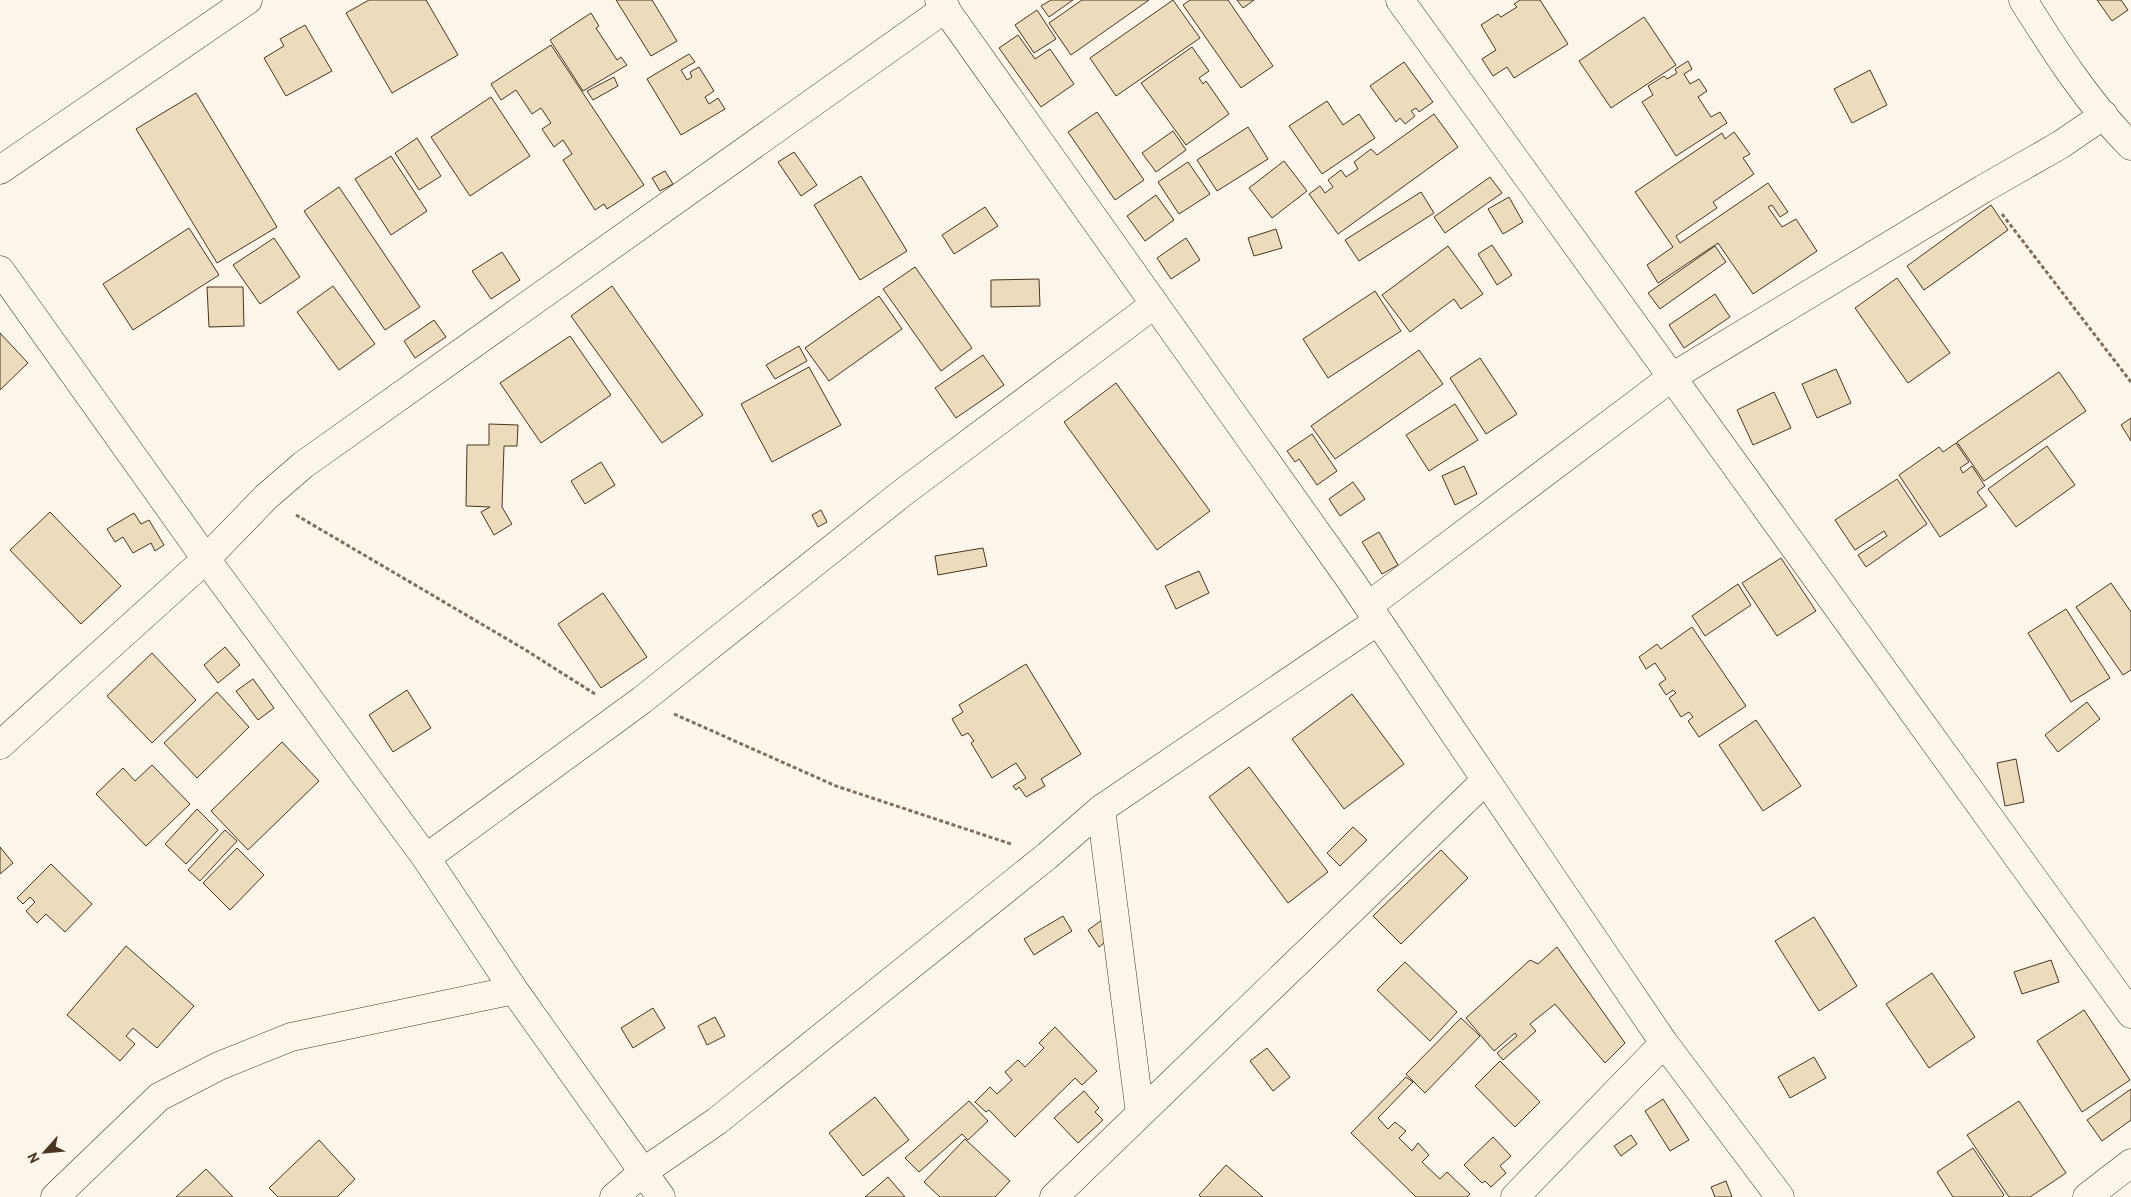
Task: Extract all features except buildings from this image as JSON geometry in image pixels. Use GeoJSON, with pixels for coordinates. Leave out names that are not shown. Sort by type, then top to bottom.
{"type":"FeatureCollection","features":[{"type":"Feature","properties":{"kind":"street"},"geometry":{"type":"LineString","coordinates":[[0,170],[248,0]]}},
{"type":"Feature","properties":{"kind":"street"},"geometry":{"type":"LineString","coordinates":[[1400,0],[2131,1014]]}},
{"type":"Feature","properties":{"kind":"street"},"geometry":{"type":"LineString","coordinates":[[2023,0],[2063,64],[2104,116],[2131,146]]}},
{"type":"Feature","properties":{"kind":"street"},"geometry":{"type":"LineString","coordinates":[[0,745],[206,559],[266,497],[303,465],[943,4],[1373,613],[1664,1043],[1780,1197]]}},
{"type":"Feature","properties":{"kind":"street"},"geometry":{"type":"LineString","coordinates":[[614,1197],[643,1172],[717,1121],[1047,856],[1101,809],[1373,613],[1672,377],[2104,116]]}},
{"type":"Feature","properties":{"kind":"street"},"geometry":{"type":"LineString","coordinates":[[0,270],[206,559],[426,858],[514,990],[661,1197]]}},
{"type":"Feature","properties":{"kind":"street"},"geometry":{"type":"LineString","coordinates":[[426,858],[642,700],[901,494],[1155,304]]}},
{"type":"Feature","properties":{"kind":"street"},"geometry":{"type":"LineString","coordinates":[[1054,1197],[1486,780]]}},
{"type":"Feature","properties":{"kind":"street"},"geometry":{"type":"LineString","coordinates":[[1101,809],[1140,1114]]}},
{"type":"Feature","properties":{"kind":"street"},"geometry":{"type":"LineString","coordinates":[[54,1197],[160,1097],[219,1066],[291,1036],[514,990]]}},
{"type":"Feature","properties":{"kind":"street"},"geometry":{"type":"LineString","coordinates":[[1516,1197],[1664,1043]]}},
{"type":"Feature","properties":{"kind":"street"},"geometry":{"type":"LineString","coordinates":[[2087,1197],[2131,1163]]}},
{"type":"Feature","properties":{"kind":"path"},"geometry":{"type":"LineString","coordinates":[[1984,189],[2131,382]]}}]}
